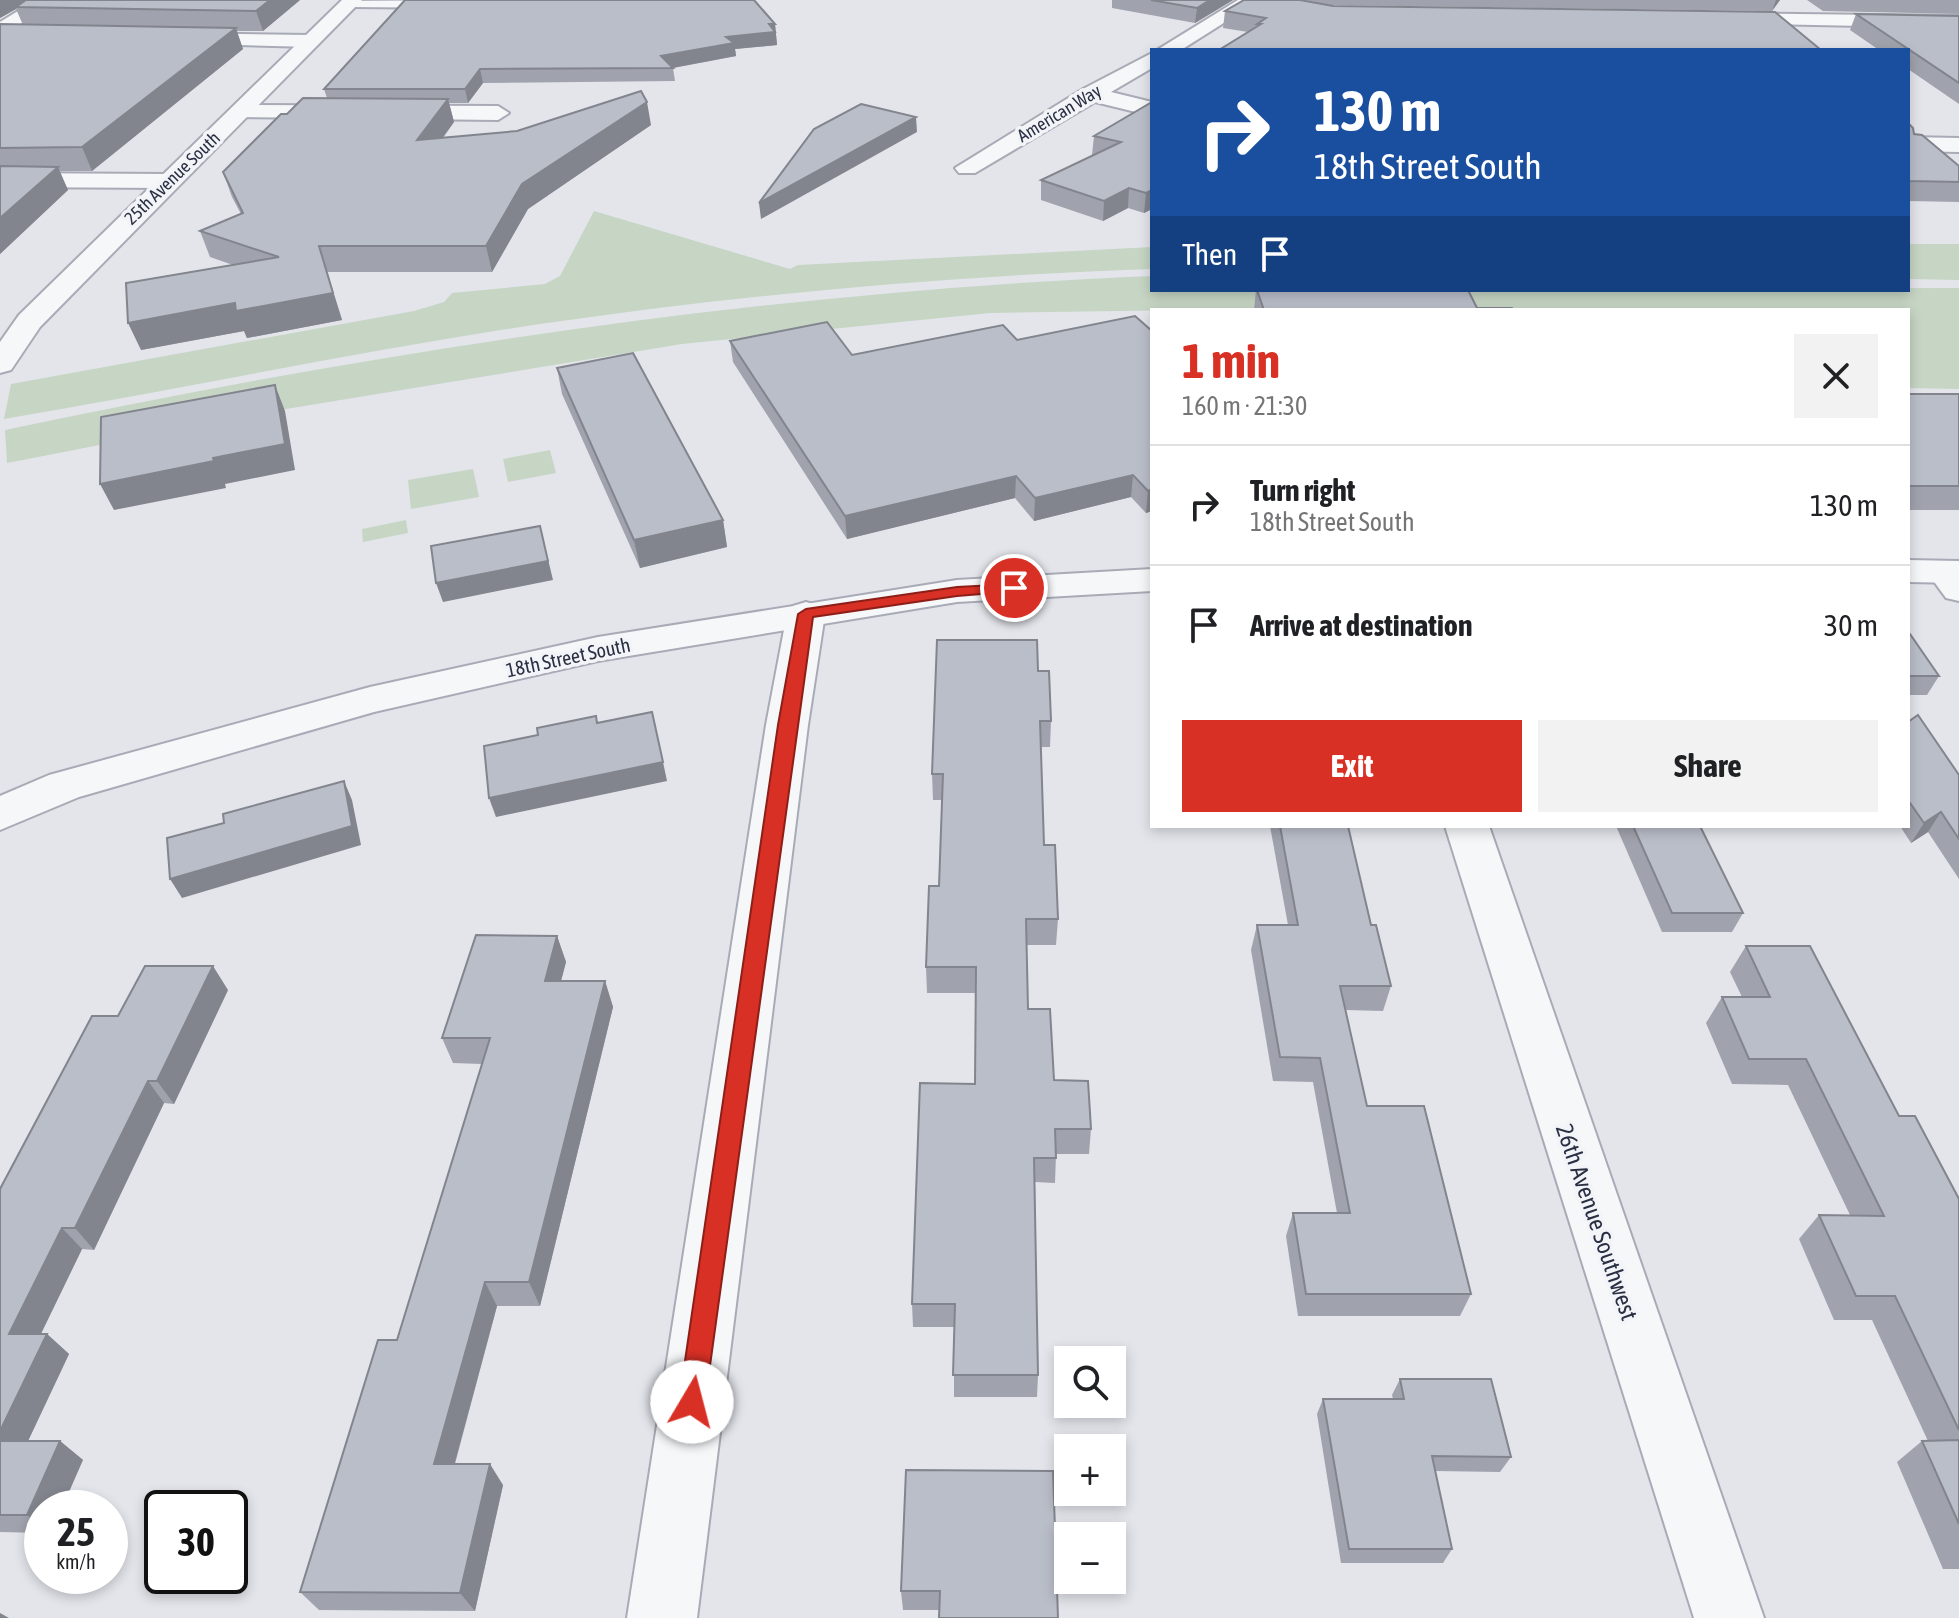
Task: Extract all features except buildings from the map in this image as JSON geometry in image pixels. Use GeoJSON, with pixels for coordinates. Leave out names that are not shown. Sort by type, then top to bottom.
{"type":"FeatureCollection","features":[{"type":"Feature","properties":{"kind":"street"},"geometry":{"type":"LineString","coordinates":[[0,34],[49,0]]}},
{"type":"Feature","properties":{"kind":"street"},"geometry":{"type":"LineString","coordinates":[[352,1],[492,2]]}},
{"type":"Feature","properties":{"kind":"street","name":"25th Avenue South"},"geometry":{"type":"LineString","coordinates":[[0,364],[29,321],[352,1]]}},
{"type":"Feature","properties":{"kind":"street"},"geometry":{"type":"LineString","coordinates":[[1171,48],[1259,1]]}},
{"type":"Feature","properties":{"kind":"street"},"geometry":{"type":"LineString","coordinates":[[1708,19],[1959,22]]}},
{"type":"Feature","properties":{"kind":"street"},"geometry":{"type":"LineString","coordinates":[[0,34],[31,37]]}},
{"type":"Feature","properties":{"kind":"street"},"geometry":{"type":"LineString","coordinates":[[155,39],[310,41]]}},
{"type":"Feature","properties":{"kind":"street","name":"American Way"},"geometry":{"type":"LineString","coordinates":[[967,168],[1150,60]]}},
{"type":"Feature","properties":{"kind":"street"},"geometry":{"type":"LineString","coordinates":[[1091,94],[1150,109]]}},
{"type":"Feature","properties":{"kind":"street"},"geometry":{"type":"LineString","coordinates":[[241,112],[498,113]]}},
{"type":"Feature","properties":{"kind":"street"},"geometry":{"type":"LineString","coordinates":[[1910,144],[1959,145]]}},
{"type":"Feature","properties":{"kind":"street"},"geometry":{"type":"LineString","coordinates":[[0,180],[167,181]]}},
{"type":"Feature","properties":{"kind":"street"},"geometry":{"type":"LineString","coordinates":[[1910,571],[1954,578]]}},
{"type":"Feature","properties":{"kind":"street","name":"18th Street South"},"geometry":{"type":"LineString","coordinates":[[0,814],[64,786],[370,700],[598,649],[957,591],[1150,580]]}},
{"type":"Feature","properties":{"kind":"street"},"geometry":{"type":"LineString","coordinates":[[662,1618],[787,725],[806,614]]}},
{"type":"Feature","properties":{"kind":"street","name":"26th Avenue Southwest"},"geometry":{"type":"LineString","coordinates":[[1468,828],[1729,1618]]}},
{"type":"Feature","properties":{"kind":"green space"},"geometry":{"type":"Polygon","coordinates":[[[594,211],[790,269],[798,265],[1150,247],[1150,269],[919,282],[610,314],[400,347],[4,419],[11,384],[414,311],[444,302],[452,293],[545,284],[560,276],[594,211]]]}},
{"type":"Feature","properties":{"kind":"green space"},"geometry":{"type":"Polygon","coordinates":[[[1910,244],[1959,244],[1959,280],[1910,279],[1910,244]]]}},
{"type":"Feature","properties":{"kind":"green space"},"geometry":{"type":"Polygon","coordinates":[[[1150,276],[1150,292],[1910,292],[1910,288],[1959,288],[1959,389],[1910,388],[1910,308],[1150,308],[1150,311],[990,313],[682,344],[286,409],[7,463],[5,430],[289,374],[432,350],[719,311],[1007,284],[1150,276]]]}},
{"type":"Feature","properties":{"kind":"green space"},"geometry":{"type":"Polygon","coordinates":[[[550,450],[556,473],[508,482],[503,459],[550,450]]]}},
{"type":"Feature","properties":{"kind":"green space"},"geometry":{"type":"Polygon","coordinates":[[[473,469],[479,497],[411,509],[408,480],[473,469]]]}},
{"type":"Feature","properties":{"kind":"green space"},"geometry":{"type":"Polygon","coordinates":[[[406,520],[408,533],[363,542],[362,529],[406,520]]]}},
{"type":"Feature","properties":{"kind":"route"},"geometry":{"type":"LineString","coordinates":[[692,1402],[787,725],[806,614],[957,591],[1014,588]]}}]}
